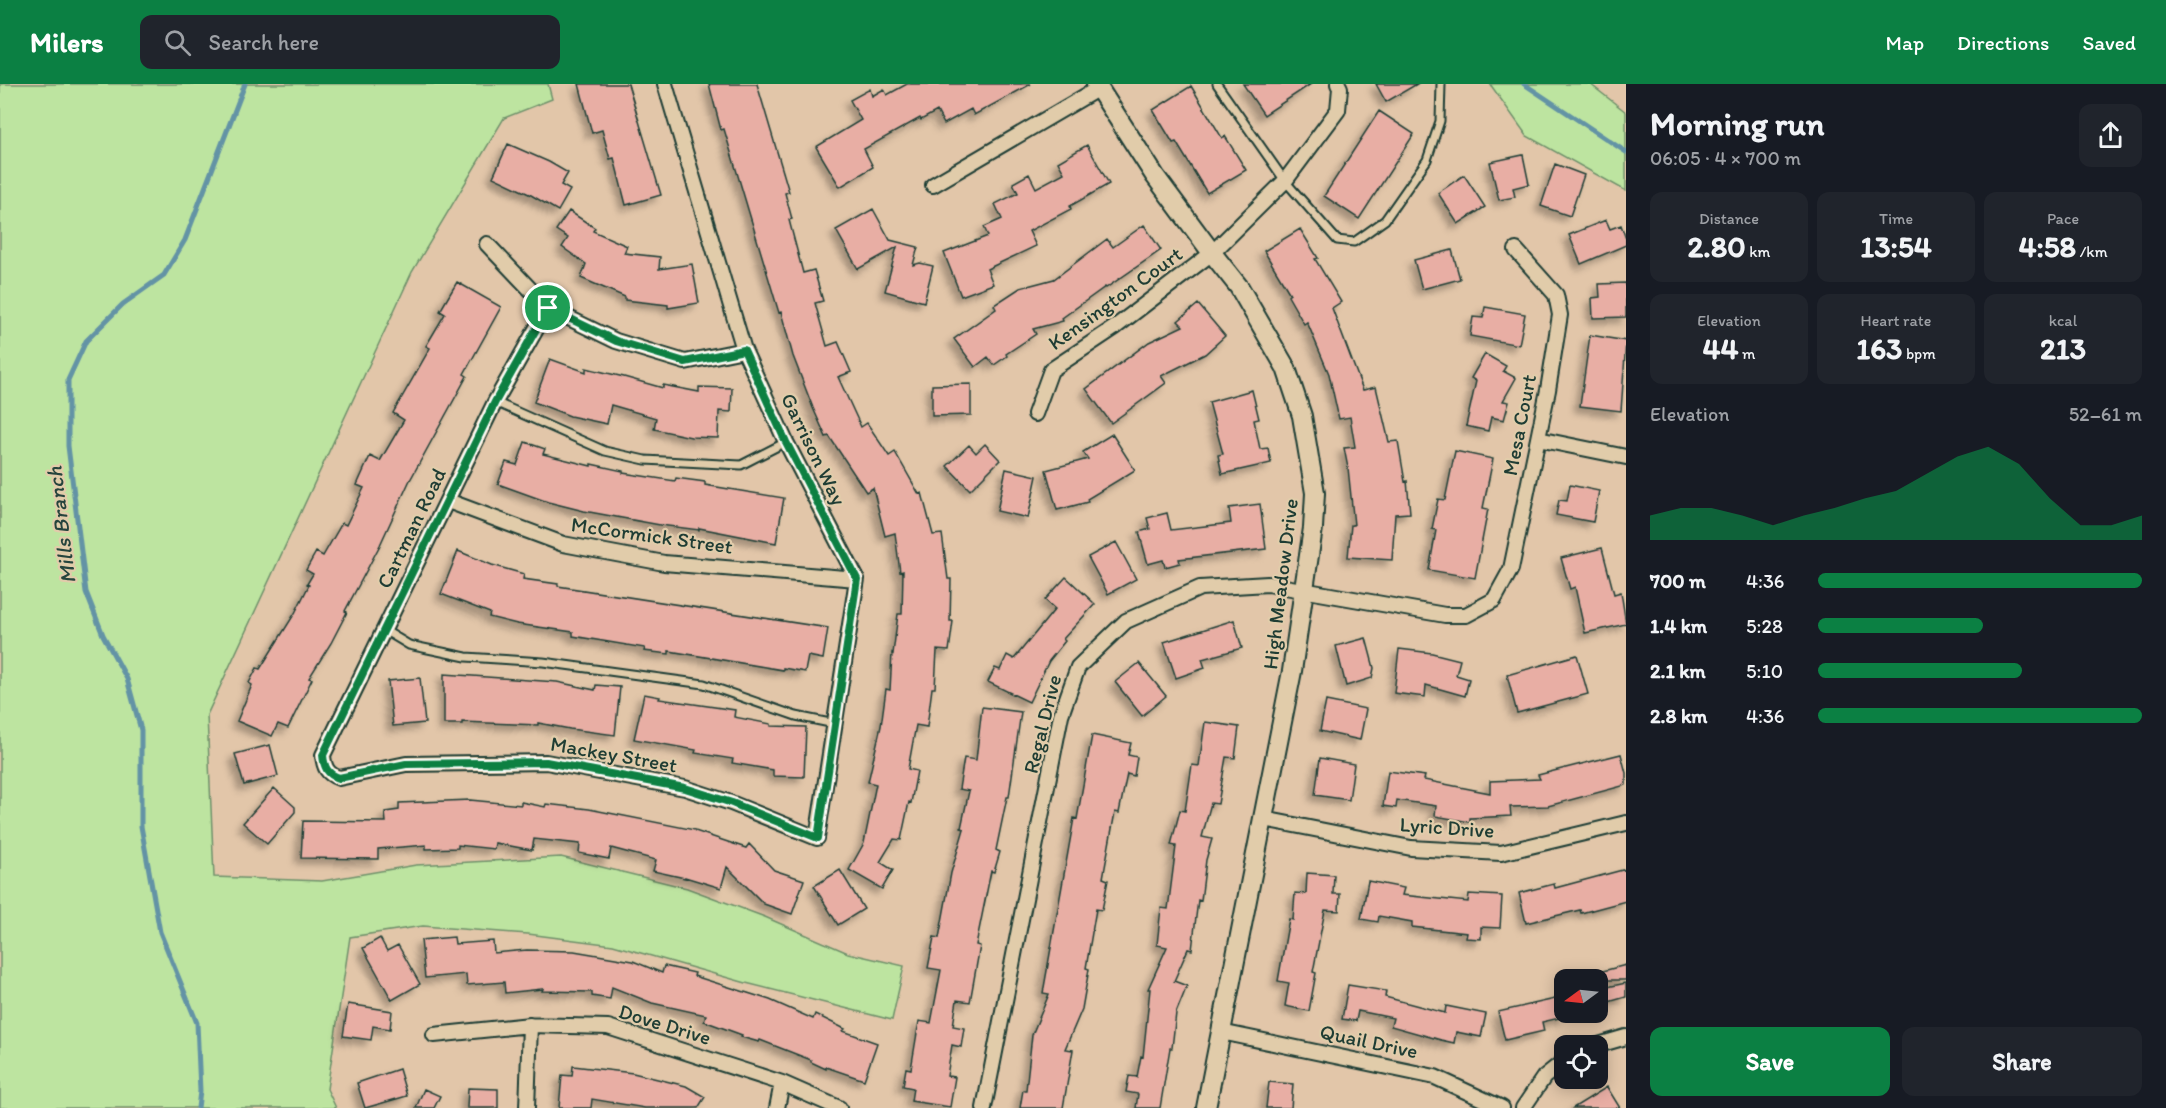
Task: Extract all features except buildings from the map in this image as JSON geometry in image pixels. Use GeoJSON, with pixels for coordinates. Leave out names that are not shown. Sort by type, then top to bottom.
{"type":"FeatureCollection","features":[{"type":"Feature","properties":{"kind":"street","name":"Garrison Way"},"geometry":{"type":"LineString","coordinates":[[665,84],[744,350],[786,442],[857,579]]}},
{"type":"Feature","properties":{"kind":"street","name":"Kensington Court"},"geometry":{"type":"LineString","coordinates":[[1035,414],[1051,370],[1114,328],[1212,254],[1285,181],[1338,110],[1340,88],[1338,84]]}},
{"type":"Feature","properties":{"kind":"street"},"geometry":{"type":"LineString","coordinates":[[933,185],[1098,86]]}},
{"type":"Feature","properties":{"kind":"street","name":"High Meadow Drive"},"geometry":{"type":"LineString","coordinates":[[1098,86],[1155,176],[1239,287],[1286,368],[1302,417],[1315,493],[1313,528],[1292,670],[1206,1108]]}},
{"type":"Feature","properties":{"kind":"street"},"geometry":{"type":"LineString","coordinates":[[487,244],[548,308],[616,341],[685,362],[744,350]]}},
{"type":"Feature","properties":{"kind":"street","name":"Mesa Court"},"geometry":{"type":"LineString","coordinates":[[1479,608],[1494,600],[1511,569],[1538,439],[1560,315],[1556,295],[1516,250]]}},
{"type":"Feature","properties":{"kind":"street","name":"Cartman Road"},"geometry":{"type":"LineString","coordinates":[[327,771],[323,755],[495,402],[548,308]]}},
{"type":"Feature","properties":{"kind":"street"},"geometry":{"type":"LineString","coordinates":[[1538,439],[1626,456]]}},
{"type":"Feature","properties":{"kind":"street","name":"McCormick Street"},"geometry":{"type":"LineString","coordinates":[[448,501],[563,544],[664,563],[857,579]]}},
{"type":"Feature","properties":{"kind":"street"},"geometry":{"type":"LineString","coordinates":[[835,724],[857,579]]}},
{"type":"Feature","properties":{"kind":"street","name":"Regal Drive"},"geometry":{"type":"LineString","coordinates":[[984,1108],[1061,715],[1078,667],[1126,621],[1200,588],[1268,584],[1446,615],[1466,615],[1479,608]]}},
{"type":"Feature","properties":{"kind":"street","name":"Mackey Street"},"geometry":{"type":"LineString","coordinates":[[327,771],[331,776],[339,778],[406,764],[546,762],[685,788],[732,803],[818,838],[835,724]]}},
{"type":"Feature","properties":{"kind":"street","name":"Lyric Drive"},"geometry":{"type":"LineString","coordinates":[[1264,819],[1412,848],[1502,853],[1626,823]]}},
{"type":"Feature","properties":{"kind":"street"},"geometry":{"type":"LineString","coordinates":[[527,1108],[530,1025]]}},
{"type":"Feature","properties":{"kind":"street","name":"Dove Drive"},"geometry":{"type":"LineString","coordinates":[[434,1035],[530,1025],[608,1027],[782,1083],[839,1108]]}},
{"type":"Feature","properties":{"kind":"street","name":"Quail Drive"},"geometry":{"type":"LineString","coordinates":[[1221,1032],[1435,1077],[1502,1108]]}},
{"type":"Feature","properties":{"kind":"street"},"geometry":{"type":"LineString","coordinates":[[1608,1042],[1626,1037]]}},
{"type":"Feature","properties":{"kind":"street"},"geometry":{"type":"LineString","coordinates":[[1523,1108],[1544,1077],[1554,1069]]}},
{"type":"Feature","properties":{"kind":"street"},"geometry":{"type":"LineString","coordinates":[[777,1108],[782,1083]]}},
{"type":"Feature","properties":{"kind":"lane"},"geometry":{"type":"LineString","coordinates":[[1216,84],[1285,181],[1337,240],[1354,242],[1385,220],[1427,160],[1440,121],[1441,84]]}},
{"type":"Feature","properties":{"kind":"lane"},"geometry":{"type":"LineString","coordinates":[[495,402],[605,451],[645,460],[741,465],[786,442]]}},
{"type":"Feature","properties":{"kind":"lane"},"geometry":{"type":"LineString","coordinates":[[384,630],[409,645],[466,657],[543,662],[704,684],[796,716],[835,724]]}},
{"type":"Feature","properties":{"kind":"green space"},"geometry":{"type":"Polygon","coordinates":[[[0,84],[548,84],[552,99],[504,118],[412,272],[207,715],[214,877],[322,881],[416,865],[561,857],[687,888],[765,917],[848,953],[904,966],[892,1020],[746,983],[613,945],[528,934],[423,926],[350,937],[327,1089],[336,1108],[0,1108],[0,84]]]}},
{"type":"Feature","properties":{"kind":"green space"},"geometry":{"type":"Polygon","coordinates":[[[1490,84],[1590,84],[1626,112],[1626,191],[1527,136],[1490,84]]]}},
{"type":"Feature","properties":{"kind":"waterway","name":"Mills Branch"},"geometry":{"type":"LineString","coordinates":[[198,1108],[200,1091],[197,1023],[160,932],[141,826],[141,730],[127,679],[103,635],[86,592],[68,446],[68,380],[86,341],[123,304],[164,275],[185,240],[245,84]]}},
{"type":"Feature","properties":{"kind":"waterway"},"geometry":{"type":"LineString","coordinates":[[1524,84],[1626,152]]}},
{"type":"Feature","properties":{"kind":"route"},"geometry":{"type":"LineString","coordinates":[[548,308],[616,341],[685,362],[744,350],[786,442],[857,579],[818,838],[732,803],[685,788],[546,762],[406,764],[339,778],[331,776],[327,771],[323,755],[495,402],[548,308]]}}]}
